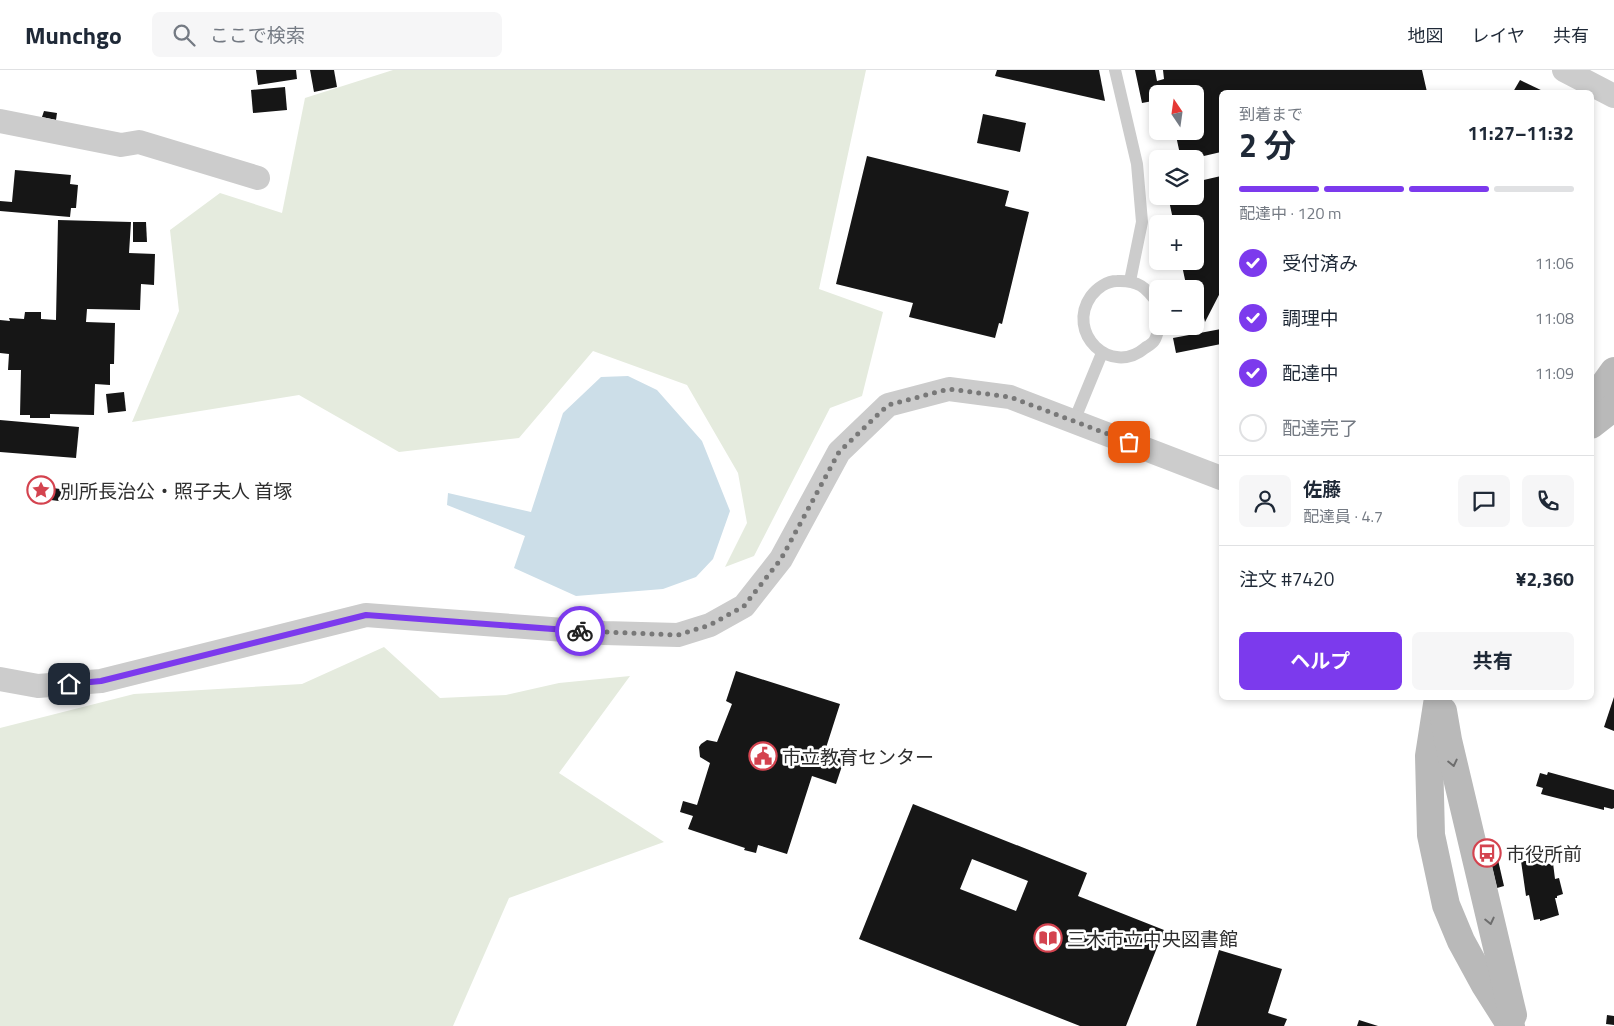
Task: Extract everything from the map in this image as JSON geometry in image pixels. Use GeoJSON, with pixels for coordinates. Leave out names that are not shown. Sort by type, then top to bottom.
{"type":"FeatureCollection","features":[{"type":"Feature","properties":{"kind":"street"},"geometry":{"type":"LineString","coordinates":[[1564,70],[1614,96]]}},
{"type":"Feature","properties":{"kind":"street"},"geometry":{"type":"LineString","coordinates":[[0,121],[122,145],[139,142],[258,178]]}},
{"type":"Feature","properties":{"kind":"street"},"geometry":{"type":"LineString","coordinates":[[1594,399],[1614,371]]}},
{"type":"Feature","properties":{"kind":"street"},"geometry":{"type":"LineString","coordinates":[[0,679],[38,686],[101,681],[366,615],[604,633],[678,635],[710,625],[744,606],[781,559],[839,452],[888,405],[949,389],[1010,397],[1219,477]]}},
{"type":"Feature","properties":{"kind":"street"},"geometry":{"type":"LineString","coordinates":[[1594,423],[1614,407]]}},
{"type":"Feature","properties":{"kind":"street"},"geometry":{"type":"LineString","coordinates":[[1439,700],[1429,756],[1431,835],[1446,904],[1461,941],[1485,985],[1511,1026]]}},
{"type":"Feature","properties":{"kind":"street"},"geometry":{"type":"LineString","coordinates":[[1439,700],[1516,1026]]}},
{"type":"Feature","properties":{"kind":"lane"},"geometry":{"type":"LineString","coordinates":[[1114,70],[1137,164],[1142,222],[1130,280]]}},
{"type":"Feature","properties":{"kind":"lane"},"geometry":{"type":"LineString","coordinates":[[1149,292],[1130,280],[1112,281],[1096,290],[1085,305],[1083,323],[1089,340],[1102,353],[1121,358],[1139,354],[1154,341],[1156,335]]}},
{"type":"Feature","properties":{"kind":"lane"},"geometry":{"type":"LineString","coordinates":[[1074,421],[1102,353]]}},
{"type":"Feature","properties":{"kind":"shaded area"},"geometry":{"type":"Polygon","coordinates":[[[393,70],[866,70],[819,289],[883,312],[862,396],[830,408],[754,556],[725,567],[747,523],[738,473],[687,385],[593,351],[519,438],[399,452],[299,395],[132,422],[179,311],[170,230],[220,193],[282,213],[305,98],[393,70]]]}},
{"type":"Feature","properties":{"kind":"shaded area"},"geometry":{"type":"Polygon","coordinates":[[[384,647],[440,698],[506,695],[559,683],[630,676],[559,773],[664,842],[509,898],[453,1026],[0,1026],[0,728],[134,694],[302,684],[384,647]]]}},
{"type":"Feature","properties":{"kind":"water"},"geometry":{"type":"Polygon","coordinates":[[[628,376],[657,390],[702,441],[730,511],[713,559],[696,577],[663,589],[576,596],[514,568],[525,536],[447,505],[448,493],[531,512],[563,413],[601,377],[628,376]]]}},
{"type":"Feature","properties":{"kind":"building"},"geometry":{"type":"Polygon","coordinates":[[[256,70],[296,70],[297,79],[258,85],[256,70]]]}},
{"type":"Feature","properties":{"kind":"building"},"geometry":{"type":"Polygon","coordinates":[[[310,70],[334,70],[337,87],[314,92],[310,70]]]}},
{"type":"Feature","properties":{"kind":"building"},"geometry":{"type":"Polygon","coordinates":[[[997,70],[1099,70],[1105,101],[995,76],[997,70]]]}},
{"type":"Feature","properties":{"kind":"building"},"geometry":{"type":"Polygon","coordinates":[[[1135,70],[1155,70],[1157,81],[1164,79],[1163,70],[1422,70],[1427,90],[1219,90],[1219,152],[1204,156],[1204,150],[1179,150],[1177,140],[1204,140],[1204,85],[1149,85],[1149,102],[1142,103],[1135,70]]]}},
{"type":"Feature","properties":{"kind":"building"},"geometry":{"type":"Polygon","coordinates":[[[1520,80],[1541,90],[1514,90],[1520,80]]]}},
{"type":"Feature","properties":{"kind":"building"},"geometry":{"type":"Polygon","coordinates":[[[285,87],[287,110],[253,113],[251,90],[285,87]]]}},
{"type":"Feature","properties":{"kind":"building"},"geometry":{"type":"Polygon","coordinates":[[[44,111],[57,113],[56,120],[42,117],[44,111]]]}},
{"type":"Feature","properties":{"kind":"building"},"geometry":{"type":"Polygon","coordinates":[[[983,114],[1026,123],[1020,152],[977,143],[983,114]]]}},
{"type":"Feature","properties":{"kind":"building"},"geometry":{"type":"Polygon","coordinates":[[[867,156],[1009,191],[1005,206],[1029,212],[1002,324],[999,323],[995,338],[909,317],[913,303],[836,284],[867,156]]]}},
{"type":"Feature","properties":{"kind":"building"},"geometry":{"type":"Polygon","coordinates":[[[15,170],[71,175],[70,184],[78,185],[76,208],[71,208],[70,217],[0,211],[0,201],[12,202],[15,170]]]}},
{"type":"Feature","properties":{"kind":"building"},"geometry":{"type":"Polygon","coordinates":[[[1219,176],[1219,295],[1205,322],[1204,280],[1185,280],[1183,270],[1204,270],[1204,215],[1172,215],[1170,205],[1204,205],[1204,180],[1219,176]]]}},
{"type":"Feature","properties":{"kind":"building"},"geometry":{"type":"Polygon","coordinates":[[[58,220],[131,222],[129,253],[155,254],[154,285],[141,284],[140,310],[87,309],[86,322],[115,323],[114,364],[110,364],[110,385],[95,384],[94,415],[50,414],[50,418],[30,418],[30,415],[20,415],[21,370],[8,370],[9,354],[0,353],[0,320],[10,321],[9,318],[24,319],[25,312],[41,312],[41,319],[56,320],[58,220]]]}},
{"type":"Feature","properties":{"kind":"building"},"geometry":{"type":"Polygon","coordinates":[[[133,222],[146,222],[147,242],[133,242],[133,222]]]}},
{"type":"Feature","properties":{"kind":"building"},"geometry":{"type":"Polygon","coordinates":[[[1219,329],[1219,344],[1176,353],[1173,338],[1204,335],[1204,332],[1219,329]]]}},
{"type":"Feature","properties":{"kind":"building"},"geometry":{"type":"Polygon","coordinates":[[[124,392],[126,411],[108,413],[106,394],[124,392]]]}},
{"type":"Feature","properties":{"kind":"building"},"geometry":{"type":"Polygon","coordinates":[[[0,420],[79,427],[76,458],[0,452],[0,420]]]}},
{"type":"Feature","properties":{"kind":"building"},"geometry":{"type":"Polygon","coordinates":[[[53,488],[67,490],[66,502],[51,500],[53,488]]]}},
{"type":"Feature","properties":{"kind":"building"},"geometry":{"type":"Polygon","coordinates":[[[736,671],[840,704],[824,754],[844,760],[836,784],[812,776],[787,854],[758,845],[756,853],[744,850],[745,848],[688,829],[693,816],[680,812],[683,801],[697,805],[710,763],[700,757],[699,747],[707,740],[717,742],[732,704],[726,701],[736,671]]]}},
{"type":"Feature","properties":{"kind":"building"},"geometry":{"type":"Polygon","coordinates":[[[1614,697],[1614,731],[1604,727],[1614,697]]]}},
{"type":"Feature","properties":{"kind":"building"},"geometry":{"type":"Polygon","coordinates":[[[1548,772],[1614,790],[1614,808],[1604,807],[1604,810],[1541,794],[1543,788],[1536,786],[1540,773],[1547,775],[1548,772]]]}},
{"type":"Feature","properties":{"kind":"building"},"geometry":{"type":"Polygon","coordinates":[[[913,804],[1087,873],[1078,896],[1164,930],[1126,1026],[1080,1026],[859,939],[913,804]],[[972,859],[960,889],[1016,911],[1028,881],[972,859]]]}},
{"type":"Feature","properties":{"kind":"building"},"geometry":{"type":"Polygon","coordinates":[[[1495,847],[1504,886],[1497,888],[1488,849],[1495,847]]]}},
{"type":"Feature","properties":{"kind":"building"},"geometry":{"type":"Polygon","coordinates":[[[1546,859],[1547,864],[1553,863],[1555,879],[1559,878],[1563,894],[1555,898],[1559,915],[1540,921],[1540,919],[1534,920],[1529,895],[1526,896],[1521,861],[1531,861],[1532,864],[1546,859]]]}},
{"type":"Feature","properties":{"kind":"building"},"geometry":{"type":"Polygon","coordinates":[[[1219,950],[1282,969],[1268,1013],[1287,1019],[1284,1026],[1196,1026],[1219,950]]]}},
{"type":"Feature","properties":{"kind":"building"},"geometry":{"type":"Polygon","coordinates":[[[1607,1015],[1614,1016],[1614,1025],[1606,1024],[1607,1015]]]}},
{"type":"Feature","properties":{"kind":"building"},"geometry":{"type":"Polygon","coordinates":[[[1359,1020],[1378,1026],[1357,1026],[1359,1020]]]}},
{"type":"Feature","properties":{"kind":"way so far"},"geometry":{"type":"LineString","coordinates":[[580,631],[678,635],[710,625],[744,606],[781,559],[839,452],[888,405],[949,389],[1010,397],[1129,442]]}},
{"type":"Feature","properties":{"kind":"place","name":"別所長治公・照子夫人 首塚"},"geometry":{"type":"Point","coordinates":[41,490]}},
{"type":"Feature","properties":{"kind":"place","name":"市立教育センター"},"geometry":{"type":"Point","coordinates":[763,756]}},
{"type":"Feature","properties":{"kind":"place","name":"市役所前"},"geometry":{"type":"Point","coordinates":[1487,853]}},
{"type":"Feature","properties":{"kind":"place","name":"三木市立中央図書館"},"geometry":{"type":"Point","coordinates":[1048,938]}},
{"type":"Feature","properties":{"kind":"route"},"geometry":{"type":"LineString","coordinates":[[69,684],[101,681],[140,672],[366,615],[580,631]]}}]}
